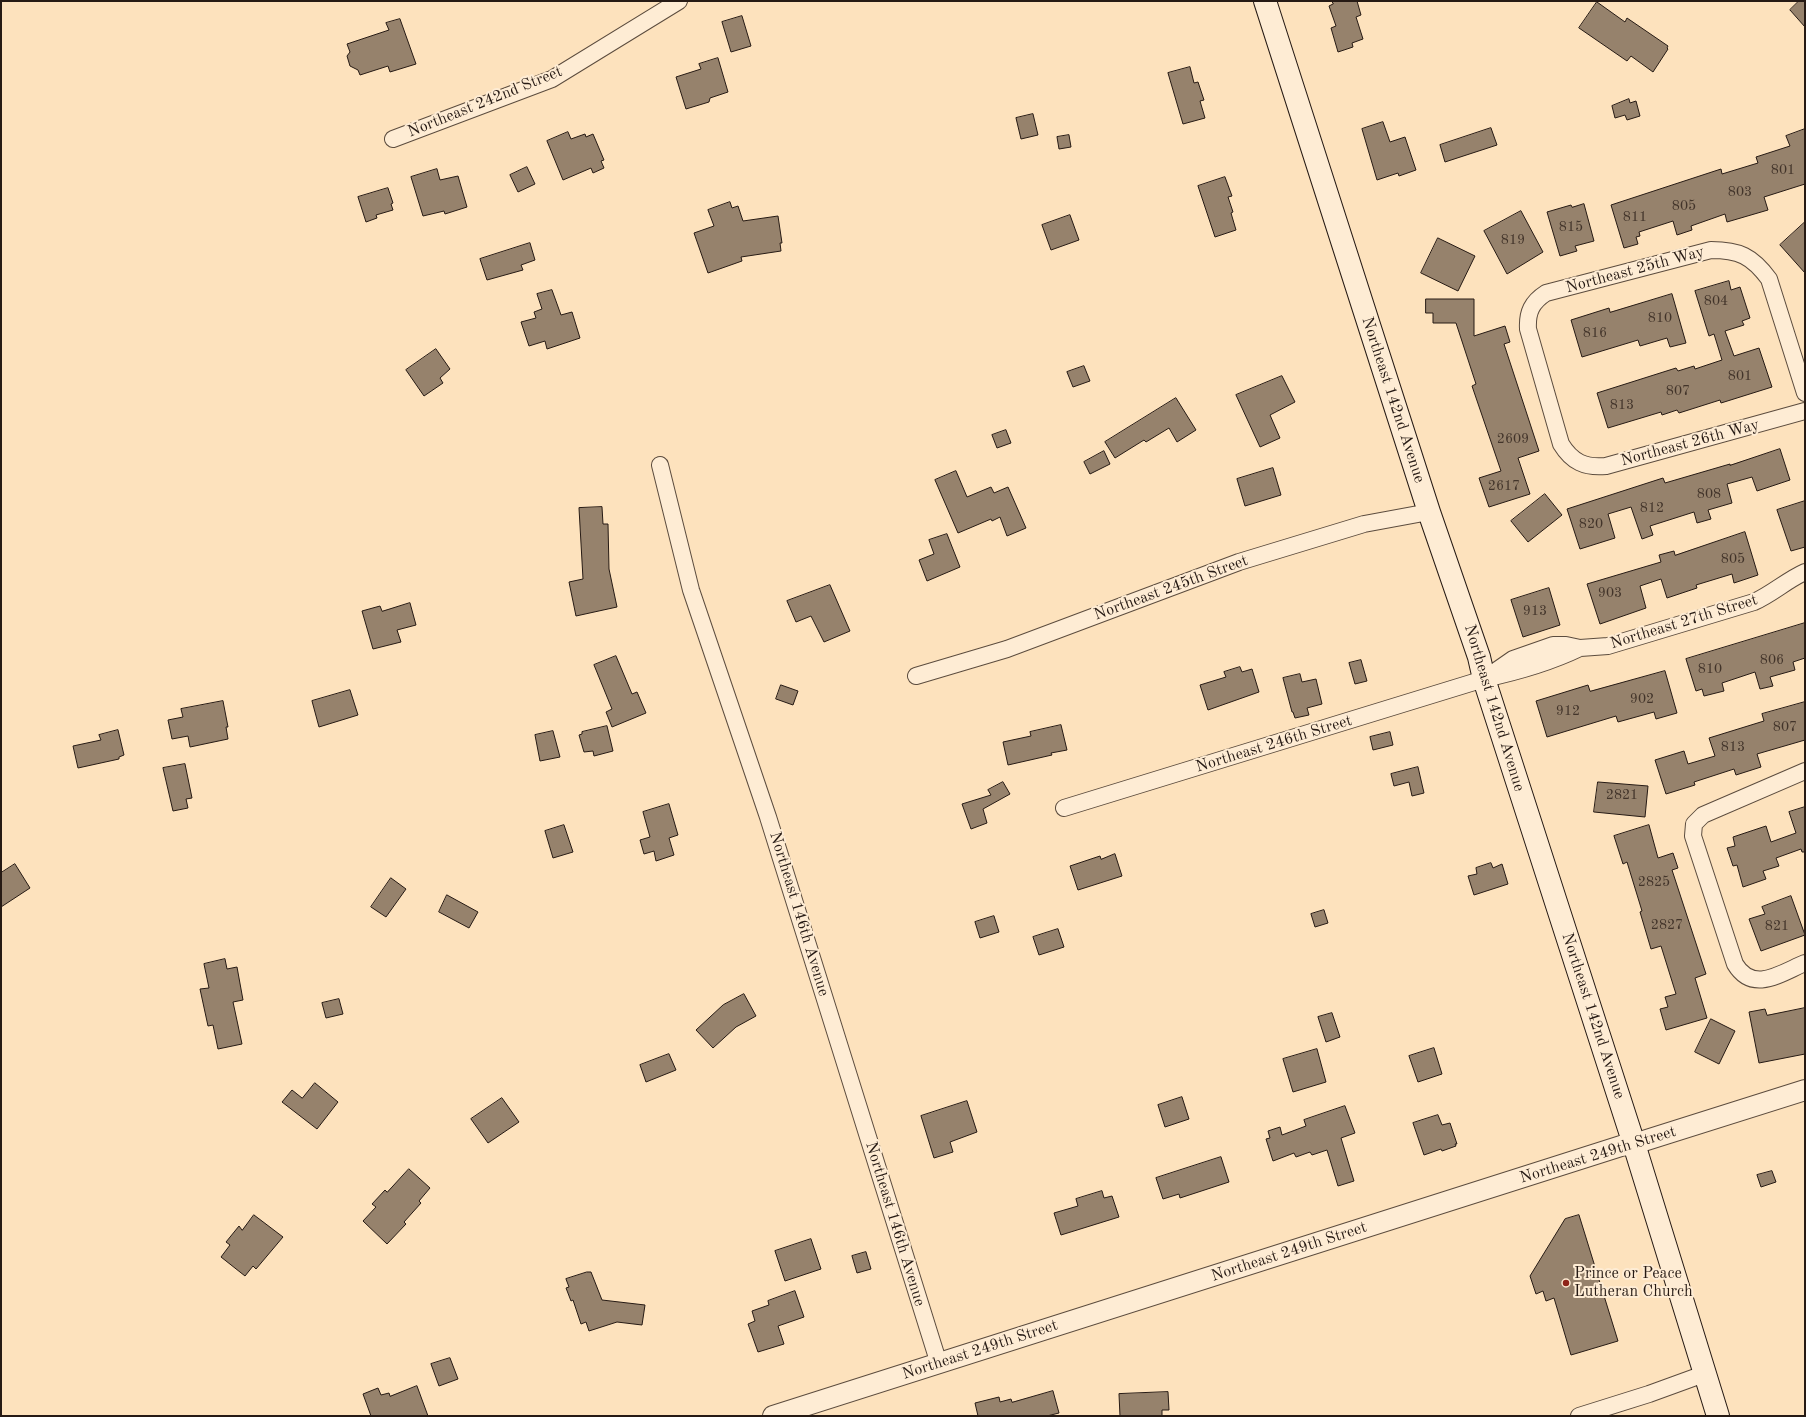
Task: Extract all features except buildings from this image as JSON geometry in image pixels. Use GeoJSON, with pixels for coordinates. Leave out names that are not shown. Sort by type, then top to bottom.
{"type":"FeatureCollection","features":[{"type":"Feature","properties":{"kind":"main road","name":"Northeast 142nd Avenue"},"geometry":{"type":"LineString","coordinates":[[1265,1],[1429,512],[1479,657],[1484,679],[1634,1144],[1718,1416]]}},
{"type":"Feature","properties":{"kind":"street","name":"Northeast 242nd Street"},"geometry":{"type":"LineString","coordinates":[[394,139],[552,79],[679,1]]}},
{"type":"Feature","properties":{"kind":"street","name":"Northeast 25th Way"},"geometry":{"type":"LineString","coordinates":[[1574,460],[1566,453],[1561,444],[1528,329],[1527,318],[1530,308],[1537,299],[1546,293],[1711,250],[1728,250],[1745,255],[1759,265],[1769,279],[1805,393]]}},
{"type":"Feature","properties":{"kind":"street","name":"Northeast 26th Way"},"geometry":{"type":"LineString","coordinates":[[1574,460],[1584,465],[1595,467],[1606,466],[1805,412]]}},
{"type":"Feature","properties":{"kind":"street","name":"Northeast 146th Avenue"},"geometry":{"type":"LineString","coordinates":[[660,465],[691,590],[768,817],[939,1364]]}},
{"type":"Feature","properties":{"kind":"street","name":"Northeast 245th Street"},"geometry":{"type":"LineString","coordinates":[[916,676],[1007,648],[1239,562],[1364,524],[1429,512]]}},
{"type":"Feature","properties":{"kind":"street","name":"Northeast 27th Street"},"geometry":{"type":"LineString","coordinates":[[1484,679],[1518,672],[1557,659],[1580,648],[1608,646],[1754,602],[1769,596],[1788,581],[1805,572]]}},
{"type":"Feature","properties":{"kind":"street","name":"Northeast 246th Street"},"geometry":{"type":"LineString","coordinates":[[1064,808],[1484,679]]}},
{"type":"Feature","properties":{"kind":"street"},"geometry":{"type":"LineString","coordinates":[[1805,771],[1703,814],[1694,824],[1693,836],[1736,964],[1740,971],[1747,977],[1754,980],[1767,978],[1805,963]]}},
{"type":"Feature","properties":{"kind":"street","name":"Northeast 249th Street"},"geometry":{"type":"LineString","coordinates":[[774,1416],[1613,1149],[1634,1144],[1805,1090]]}},
{"type":"Feature","properties":{"kind":"street"},"geometry":{"type":"LineString","coordinates":[[1579,1416],[1649,1394],[1704,1374]]}},
{"type":"Feature","properties":{"kind":"place","name":"Prince or Peace Lutheran Church"},"geometry":{"type":"Point","coordinates":[1566,1283]}}]}
